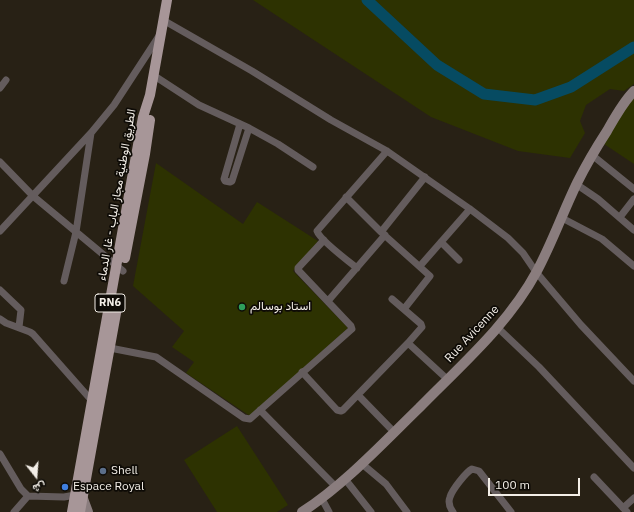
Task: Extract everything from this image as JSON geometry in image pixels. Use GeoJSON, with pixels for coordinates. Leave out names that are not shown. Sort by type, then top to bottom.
{"type":"FeatureCollection","features":[{"type":"Feature","properties":{"kind":"main road","name":"الطريق الوطنية مجاز الباب - غار الدماء"},"geometry":{"type":"LineString","coordinates":[[79,506],[95,404],[138,168],[150,118],[150,95],[167,0]]}},
{"type":"Feature","properties":{"kind":"main road","name":"الطريق الوطنية مجاز الباب - غار الدماء"},"geometry":{"type":"LineString","coordinates":[[95,404],[110,348],[110,325]]}},
{"type":"Feature","properties":{"kind":"street"},"geometry":{"type":"LineString","coordinates":[[163,20],[245,67],[331,120],[387,151],[470,209],[516,245],[536,272],[581,325],[634,381]]}},
{"type":"Feature","properties":{"kind":"street"},"geometry":{"type":"LineString","coordinates":[[0,231],[91,133],[114,105],[161,33]]}},
{"type":"Feature","properties":{"kind":"street"},"geometry":{"type":"LineString","coordinates":[[153,75],[199,105],[249,128],[278,144],[313,167]]}},
{"type":"Feature","properties":{"kind":"street"},"geometry":{"type":"LineString","coordinates":[[0,88],[6,80]]}},
{"type":"Feature","properties":{"kind":"street","name":"Rue Avicenne"},"geometry":{"type":"LineString","coordinates":[[302,512],[322,499],[345,479],[498,328],[520,300],[536,272],[562,218],[576,184],[617,114],[634,91]]}},
{"type":"Feature","properties":{"kind":"street"},"geometry":{"type":"LineString","coordinates":[[240,124],[224,179],[225,181],[232,181],[249,128]]}},
{"type":"Feature","properties":{"kind":"street"},"geometry":{"type":"LineString","coordinates":[[64,281],[76,232],[91,133]]}},
{"type":"Feature","properties":{"kind":"street"},"geometry":{"type":"LineString","coordinates":[[357,268],[324,240],[317,233],[317,231],[387,151]]}},
{"type":"Feature","properties":{"kind":"street"},"geometry":{"type":"LineString","coordinates":[[592,155],[634,189]]}},
{"type":"Feature","properties":{"kind":"street"},"geometry":{"type":"LineString","coordinates":[[0,162],[33,196],[120,269]]}},
{"type":"Feature","properties":{"kind":"street"},"geometry":{"type":"LineString","coordinates":[[328,301],[357,268],[425,177]]}},
{"type":"Feature","properties":{"kind":"street"},"geometry":{"type":"LineString","coordinates":[[576,184],[620,217],[634,230]]}},
{"type":"Feature","properties":{"kind":"street"},"geometry":{"type":"LineString","coordinates":[[346,197],[429,275],[430,278],[404,309]]}},
{"type":"Feature","properties":{"kind":"street"},"geometry":{"type":"LineString","coordinates":[[620,217],[634,199]]}},
{"type":"Feature","properties":{"kind":"street"},"geometry":{"type":"LineString","coordinates":[[420,266],[470,209]]}},
{"type":"Feature","properties":{"kind":"street"},"geometry":{"type":"LineString","coordinates":[[562,218],[602,239],[634,266]]}},
{"type":"Feature","properties":{"kind":"street"},"geometry":{"type":"LineString","coordinates":[[110,348],[156,357],[244,418],[250,419],[352,329],[351,326],[298,269],[324,240]]}},
{"type":"Feature","properties":{"kind":"street"},"geometry":{"type":"LineString","coordinates":[[442,242],[459,260]]}},
{"type":"Feature","properties":{"kind":"street"},"geometry":{"type":"LineString","coordinates":[[0,290],[20,310],[19,328]]}},
{"type":"Feature","properties":{"kind":"street"},"geometry":{"type":"LineString","coordinates":[[302,372],[339,411],[343,410],[422,327],[392,299]]}},
{"type":"Feature","properties":{"kind":"street"},"geometry":{"type":"LineString","coordinates":[[0,319],[33,334],[95,404]]}},
{"type":"Feature","properties":{"kind":"street"},"geometry":{"type":"LineString","coordinates":[[498,328],[540,367],[634,468]]}},
{"type":"Feature","properties":{"kind":"street"},"geometry":{"type":"LineString","coordinates":[[408,343],[447,379]]}},
{"type":"Feature","properties":{"kind":"street"},"geometry":{"type":"LineString","coordinates":[[358,395],[394,432]]}},
{"type":"Feature","properties":{"kind":"street"},"geometry":{"type":"LineString","coordinates":[[260,410],[336,486]]}},
{"type":"Feature","properties":{"kind":"street"},"geometry":{"type":"LineString","coordinates":[[0,454],[21,489],[28,496],[64,497],[79,506]]}},
{"type":"Feature","properties":{"kind":"street"},"geometry":{"type":"LineString","coordinates":[[361,463],[386,484],[407,512]]}},
{"type":"Feature","properties":{"kind":"street"},"geometry":{"type":"LineString","coordinates":[[453,512],[450,507],[449,497],[466,472],[472,469],[479,471],[511,512]]}},
{"type":"Feature","properties":{"kind":"street"},"geometry":{"type":"LineString","coordinates":[[594,477],[625,510],[634,498]]}},
{"type":"Feature","properties":{"kind":"street"},"geometry":{"type":"LineString","coordinates":[[345,479],[371,512]]}},
{"type":"Feature","properties":{"kind":"street"},"geometry":{"type":"LineString","coordinates":[[14,512],[28,496]]}},
{"type":"Feature","properties":{"kind":"street"},"geometry":{"type":"LineString","coordinates":[[322,499],[330,512]]}},
{"type":"Feature","properties":{"kind":"green space"},"geometry":{"type":"Polygon","coordinates":[[[253,0],[634,0],[634,84],[624,91],[610,89],[586,105],[580,121],[585,133],[570,158],[518,151],[431,117],[253,0]]]}},
{"type":"Feature","properties":{"kind":"green space"},"geometry":{"type":"Polygon","coordinates":[[[634,97],[634,164],[604,144],[621,115],[634,97]]]}},
{"type":"Feature","properties":{"kind":"green space","name":"استاد بوسالم"},"geometry":{"type":"Polygon","coordinates":[[[156,163],[243,224],[257,202],[318,241],[293,271],[348,328],[250,416],[186,373],[194,362],[172,347],[184,331],[133,286],[156,163]]]}},
{"type":"Feature","properties":{"kind":"green space"},"geometry":{"type":"Polygon","coordinates":[[[237,426],[288,505],[277,512],[217,512],[184,460],[237,426]]]}},
{"type":"Feature","properties":{"kind":"waterway"},"geometry":{"type":"LineString","coordinates":[[367,0],[437,65],[484,94],[535,100],[571,87],[634,47]]}},
{"type":"Feature","properties":{"kind":"place","name":"استاد بوسالم"},"geometry":{"type":"Point","coordinates":[242,307]}},
{"type":"Feature","properties":{"kind":"place","name":"Shell"},"geometry":{"type":"Point","coordinates":[103,471]}},
{"type":"Feature","properties":{"kind":"place","name":"Espace Royal"},"geometry":{"type":"Point","coordinates":[65,487]}}]}
